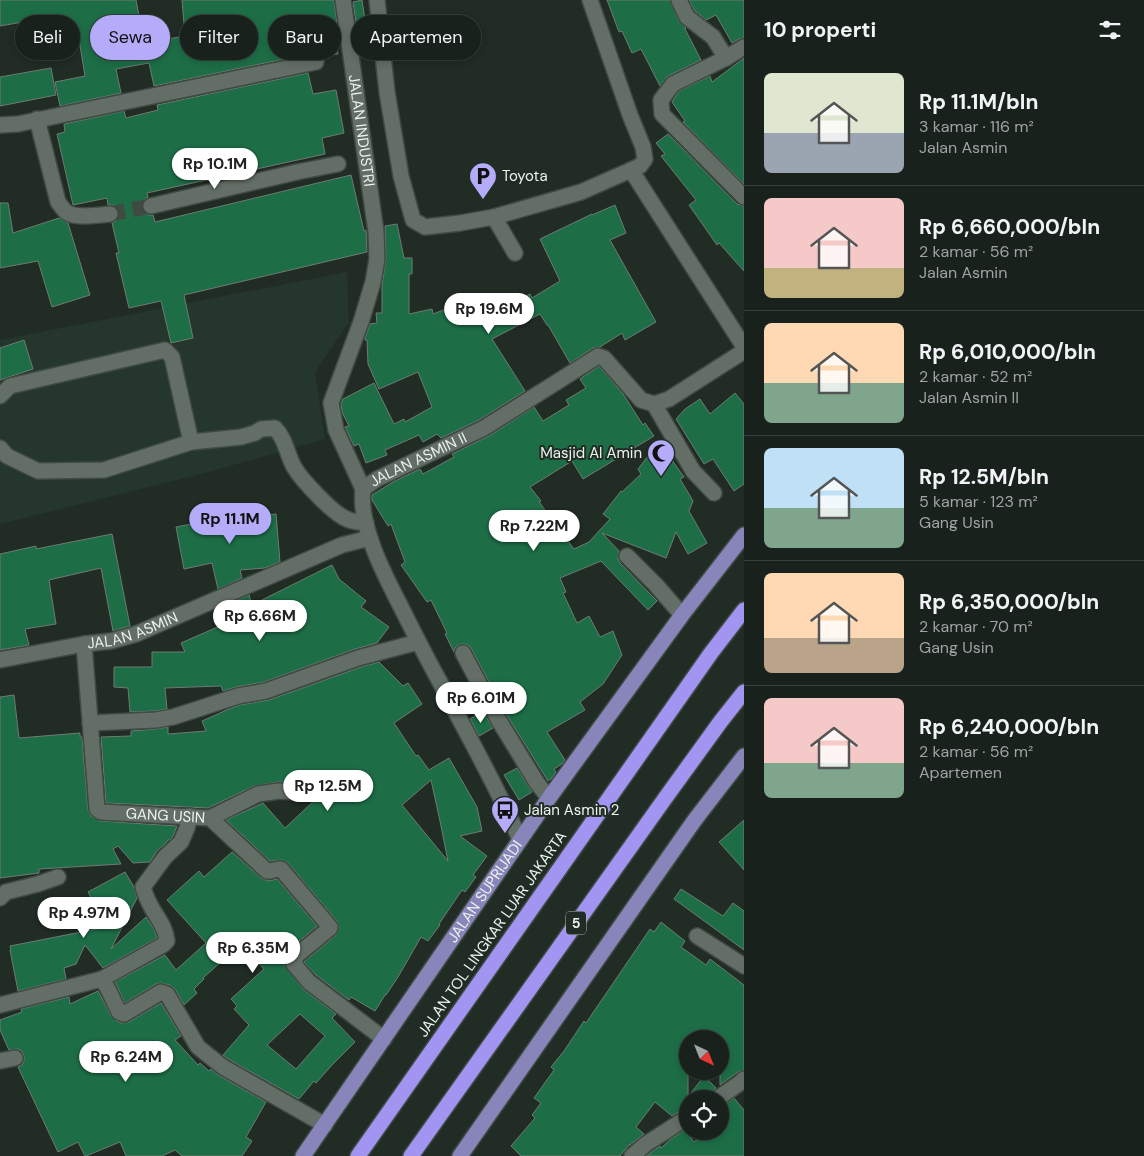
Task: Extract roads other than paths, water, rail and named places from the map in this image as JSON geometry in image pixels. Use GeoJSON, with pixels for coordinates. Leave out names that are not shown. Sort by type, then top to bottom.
{"type":"FeatureCollection","features":[{"type":"Feature","properties":{"kind":"highway","name":"JALAN TOL LINGKAR LUAR JAKARTA"},"geometry":{"type":"LineString","coordinates":[[358,1156],[706,660],[744,610]]}},
{"type":"Feature","properties":{"kind":"highway","name":"5"},"geometry":{"type":"LineString","coordinates":[[410,1156],[666,797],[744,692]]}},
{"type":"Feature","properties":{"kind":"main road","name":"JALAN SUPRIJADI"},"geometry":{"type":"LineString","coordinates":[[304,1156],[549,798],[682,615],[744,535]]}},
{"type":"Feature","properties":{"kind":"main road"},"geometry":{"type":"LineString","coordinates":[[460,1156],[694,821],[744,756]]}},
{"type":"Feature","properties":{"kind":"street","name":"JALAN INDUSTRI"},"geometry":{"type":"LineString","coordinates":[[342,0],[376,232],[377,258],[373,282],[361,322],[331,403],[336,430],[364,489]]}},
{"type":"Feature","properties":{"kind":"street"},"geometry":{"type":"LineString","coordinates":[[377,0],[387,92],[400,176],[413,220],[424,227],[494,217],[581,192],[640,166],[645,159],[643,146],[630,115],[590,0]]}},
{"type":"Feature","properties":{"kind":"street"},"geometry":{"type":"LineString","coordinates":[[679,0],[687,18],[713,37],[726,58]]}},
{"type":"Feature","properties":{"kind":"street"},"geometry":{"type":"LineString","coordinates":[[744,47],[673,84],[660,100],[662,114],[744,197]]}},
{"type":"Feature","properties":{"kind":"street"},"geometry":{"type":"LineString","coordinates":[[0,125],[18,124],[316,62]]}},
{"type":"Feature","properties":{"kind":"street"},"geometry":{"type":"LineString","coordinates":[[37,119],[58,202],[64,210],[71,215],[77,216],[110,214]]}},
{"type":"Feature","properties":{"kind":"street"},"geometry":{"type":"LineString","coordinates":[[151,206],[338,164]]}},
{"type":"Feature","properties":{"kind":"street"},"geometry":{"type":"LineString","coordinates":[[631,170],[744,347]]}},
{"type":"Feature","properties":{"kind":"street"},"geometry":{"type":"LineString","coordinates":[[494,217],[515,254]]}},
{"type":"Feature","properties":{"kind":"street"},"geometry":{"type":"LineString","coordinates":[[0,396],[10,386],[165,350],[172,357],[191,442]]}},
{"type":"Feature","properties":{"kind":"street"},"geometry":{"type":"LineString","coordinates":[[714,493],[693,471],[654,404],[669,399],[744,351]]}},
{"type":"Feature","properties":{"kind":"street","name":"JALAN ASMIN II"},"geometry":{"type":"LineString","coordinates":[[520,840],[505,805],[384,574],[368,530],[362,498],[364,489],[377,479],[484,428],[598,356],[604,358],[641,400],[654,404]]}},
{"type":"Feature","properties":{"kind":"street"},"geometry":{"type":"LineString","coordinates":[[0,448],[7,456],[38,471],[104,470],[191,442],[241,436],[255,433],[261,429],[275,428],[280,433],[294,468],[313,490],[340,516],[368,530]]}},
{"type":"Feature","properties":{"kind":"street","name":"JALAN ASMIN"},"geometry":{"type":"LineString","coordinates":[[0,660],[84,644],[111,641],[136,634],[342,545],[368,530]]}},
{"type":"Feature","properties":{"kind":"street"},"geometry":{"type":"LineString","coordinates":[[627,556],[682,615]]}},
{"type":"Feature","properties":{"kind":"street"},"geometry":{"type":"LineString","coordinates":[[90,723],[156,720],[173,717],[238,696],[266,692],[358,658],[418,642]]}},
{"type":"Feature","properties":{"kind":"street","name":"GANG USIN"},"geometry":{"type":"LineString","coordinates":[[84,644],[97,809],[101,812],[210,818],[268,872],[277,868],[281,869],[330,928],[296,956],[294,964],[309,982],[384,1039]]}},
{"type":"Feature","properties":{"kind":"street"},"geometry":{"type":"LineString","coordinates":[[463,653],[498,719],[537,783],[549,798]]}},
{"type":"Feature","properties":{"kind":"street"},"geometry":{"type":"LineString","coordinates":[[210,818],[258,794],[279,791],[295,792]]}},
{"type":"Feature","properties":{"kind":"street"},"geometry":{"type":"LineString","coordinates":[[0,1005],[102,979],[163,945],[167,941],[166,936],[143,887],[165,857],[181,842],[190,816]]}},
{"type":"Feature","properties":{"kind":"street"},"geometry":{"type":"LineString","coordinates":[[0,898],[6,892],[58,878]]}},
{"type":"Feature","properties":{"kind":"street"},"geometry":{"type":"LineString","coordinates":[[697,936],[744,966]]}},
{"type":"Feature","properties":{"kind":"street"},"geometry":{"type":"LineString","coordinates":[[102,979],[119,1012],[124,1014],[161,992],[167,994],[198,1047],[204,1052],[223,1067],[325,1125]]}},
{"type":"Feature","properties":{"kind":"street"},"geometry":{"type":"LineString","coordinates":[[729,1092],[743,1083]]}},
{"type":"Feature","properties":{"kind":"street"},"geometry":{"type":"LineString","coordinates":[[632,1156],[646,1144],[679,1123]]}},
{"type":"Feature","properties":{"kind":"tunnel"},"geometry":{"type":"LineString","coordinates":[[110,214],[151,206]]}},
{"type":"Feature","properties":{"kind":"place","name":"Toyota"},"geometry":{"type":"Point","coordinates":[483,200]}},
{"type":"Feature","properties":{"kind":"place","name":"Masjid Al Amin"},"geometry":{"type":"Point","coordinates":[661,477]}},
{"type":"Feature","properties":{"kind":"place","name":"Jalan Asmin 2"},"geometry":{"type":"Point","coordinates":[505,834]}}]}
